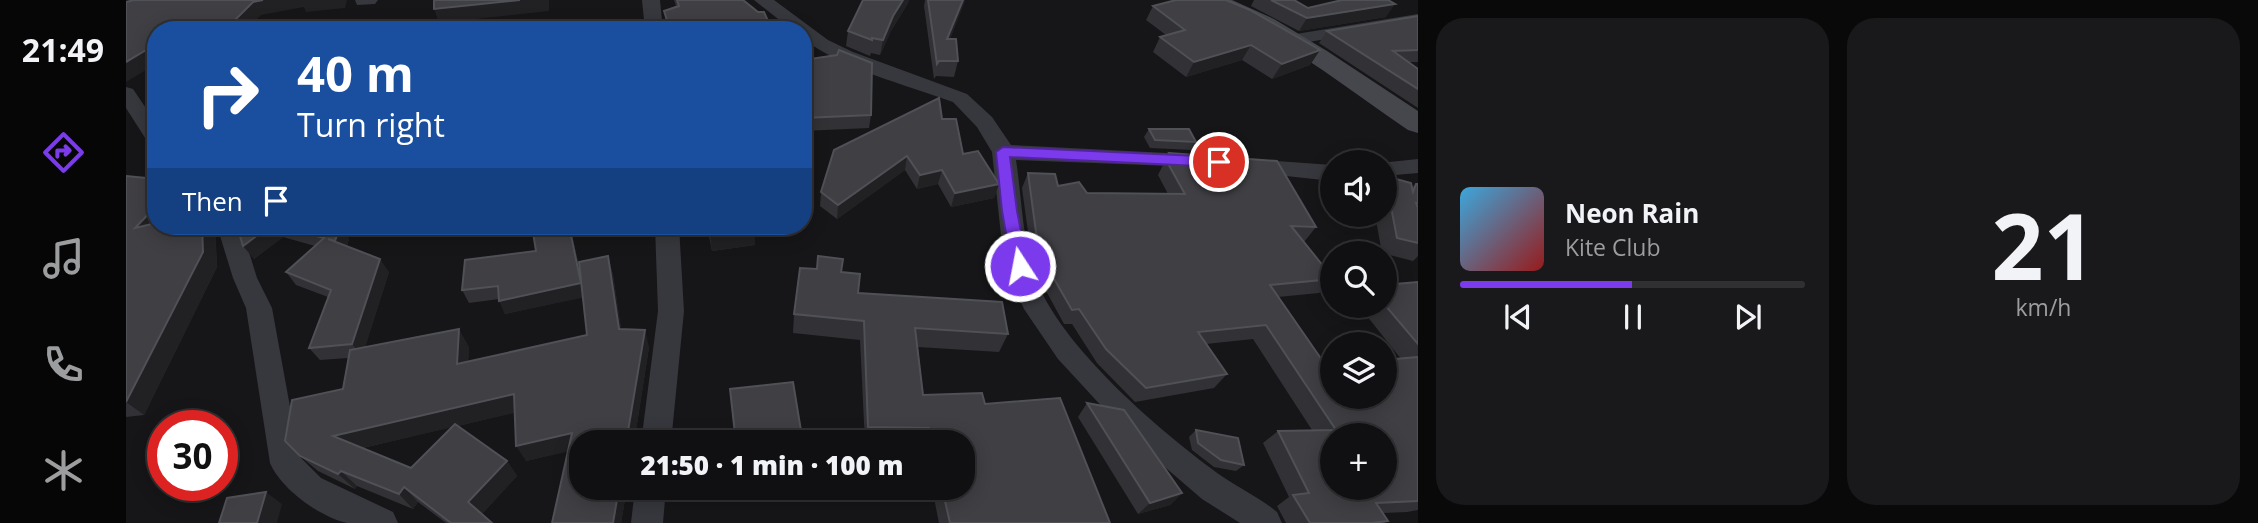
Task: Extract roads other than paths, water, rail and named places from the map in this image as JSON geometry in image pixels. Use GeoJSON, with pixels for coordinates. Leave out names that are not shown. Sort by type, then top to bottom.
{"type":"FeatureCollection","features":[{"type":"Feature","properties":{"kind":"street"},"geometry":{"type":"LineString","coordinates":[[651,0],[653,21]]}},
{"type":"Feature","properties":{"kind":"street"},"geometry":{"type":"LineString","coordinates":[[763,0],[791,21]]}},
{"type":"Feature","properties":{"kind":"street"},"geometry":{"type":"LineString","coordinates":[[1212,0],[1251,16],[1418,124]]}},
{"type":"Feature","properties":{"kind":"street"},"geometry":{"type":"LineString","coordinates":[[1290,40],[1418,19]]}},
{"type":"Feature","properties":{"kind":"street"},"geometry":{"type":"LineString","coordinates":[[812,37],[846,57],[960,98],[973,109],[1003,152],[1020,266],[1032,299],[1054,334],[1149,433],[1212,487],[1251,510],[1266,523]]}},
{"type":"Feature","properties":{"kind":"street"},"geometry":{"type":"LineString","coordinates":[[130,106],[147,128]]}},
{"type":"Feature","properties":{"kind":"street"},"geometry":{"type":"LineString","coordinates":[[1003,152],[1200,160],[1320,172]]}},
{"type":"Feature","properties":{"kind":"street"},"geometry":{"type":"LineString","coordinates":[[1397,168],[1418,166]]}},
{"type":"Feature","properties":{"kind":"street"},"geometry":{"type":"LineString","coordinates":[[232,235],[245,278],[259,308],[285,463],[310,489],[382,523]]}},
{"type":"Feature","properties":{"kind":"street"},"geometry":{"type":"LineString","coordinates":[[657,430],[671,311],[667,235]]}},
{"type":"Feature","properties":{"kind":"street"},"geometry":{"type":"LineString","coordinates":[[648,523],[650,500]]}}]}
